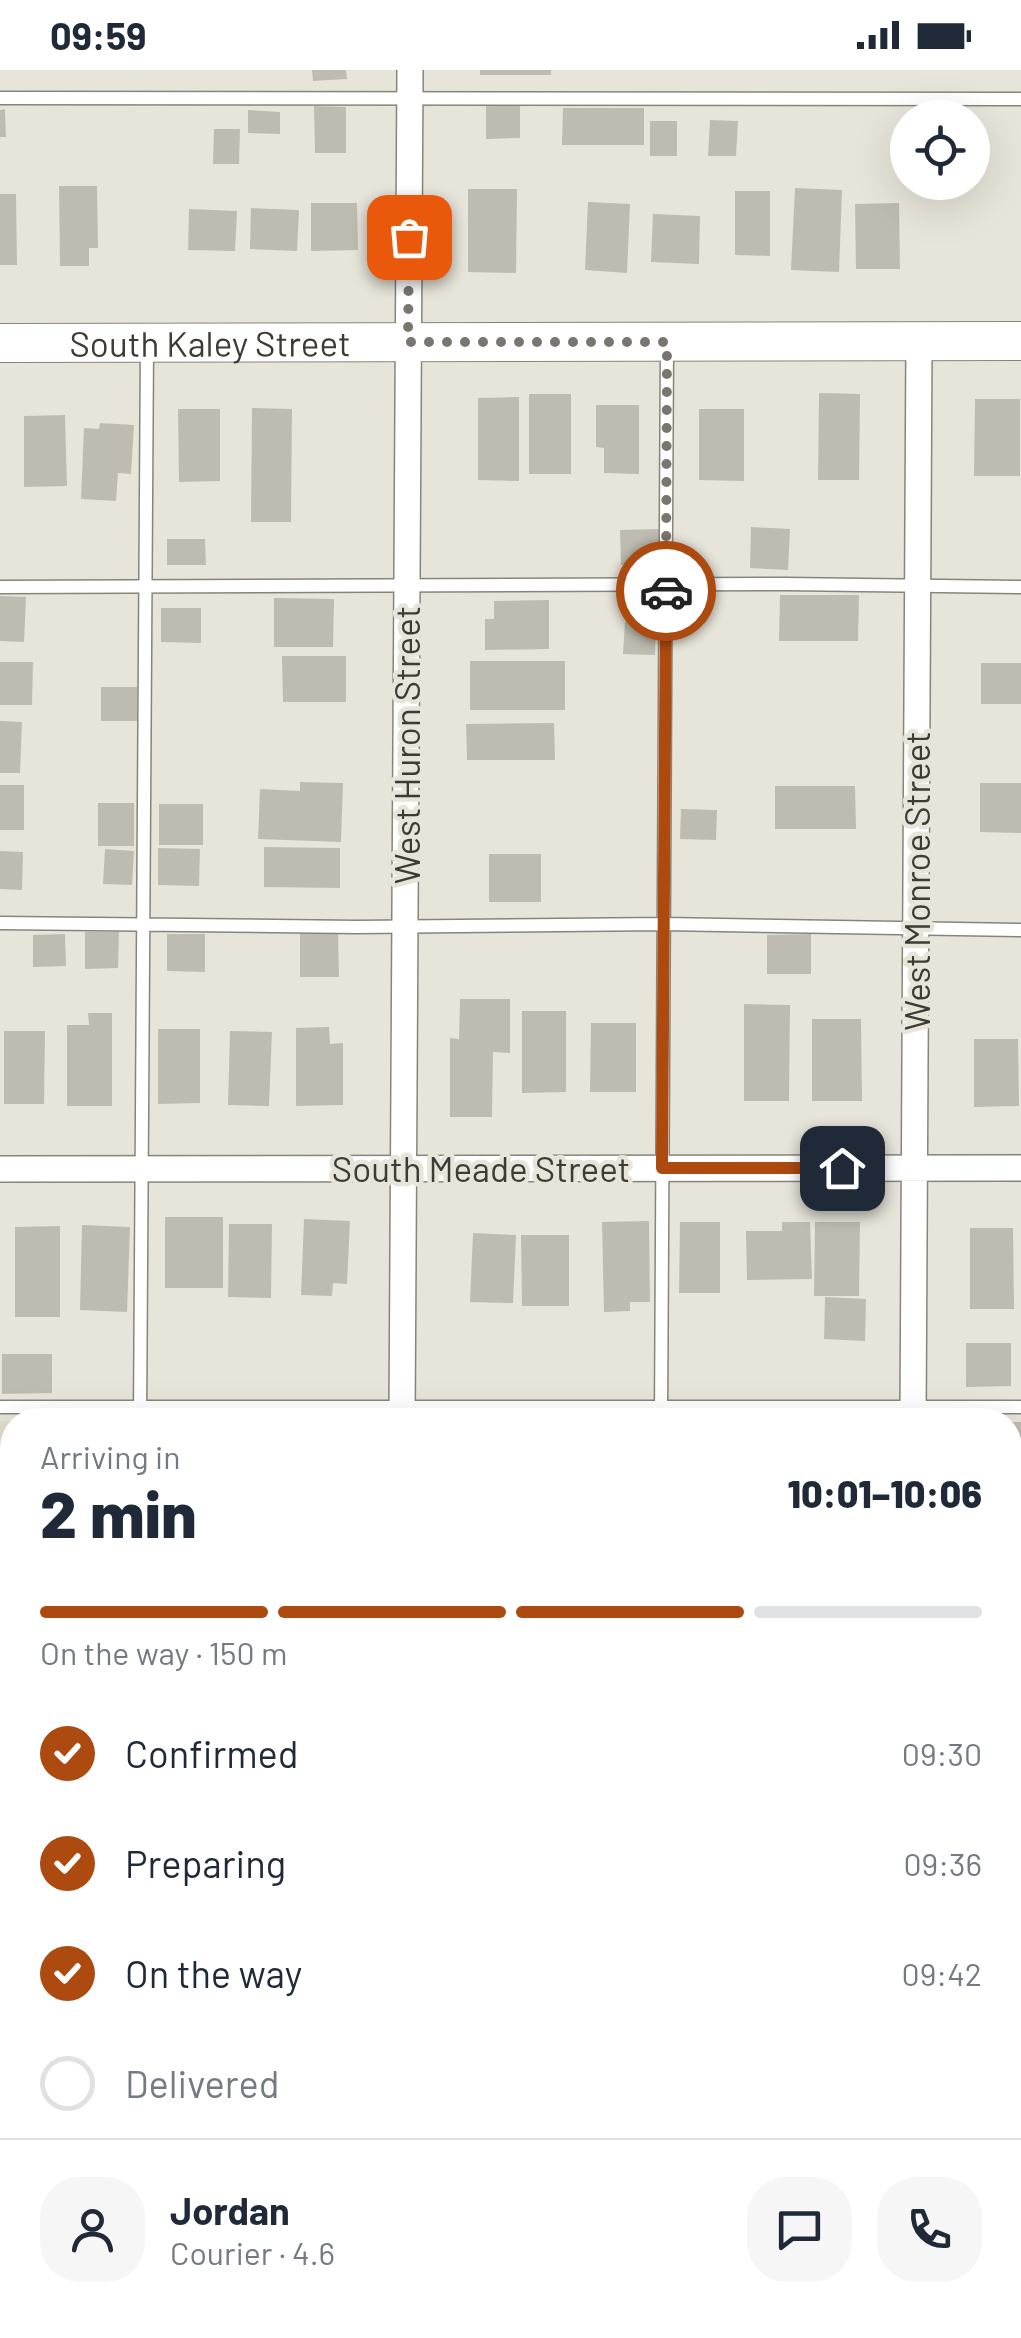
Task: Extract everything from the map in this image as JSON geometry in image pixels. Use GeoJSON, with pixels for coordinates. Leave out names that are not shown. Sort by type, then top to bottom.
{"type":"FeatureCollection","features":[{"type":"Feature","properties":{"kind":"street","name":"West Huron Street"},"geometry":{"type":"LineString","coordinates":[[402,1408],[410,70]]}},
{"type":"Feature","properties":{"kind":"street","name":"South Kaley Street"},"geometry":{"type":"LineString","coordinates":[[0,342],[1021,341]]}},
{"type":"Feature","properties":{"kind":"street","name":"West Monroe Street"},"geometry":{"type":"LineString","coordinates":[[913,1408],[919,342]]}},
{"type":"Feature","properties":{"kind":"street","name":"South Meade Street"},"geometry":{"type":"LineString","coordinates":[[0,1168],[1021,1168]]}},
{"type":"Feature","properties":{"kind":"lane"},"geometry":{"type":"LineString","coordinates":[[0,98],[1021,98]]}},
{"type":"Feature","properties":{"kind":"lane"},"geometry":{"type":"LineString","coordinates":[[140,1408],[148,342]]}},
{"type":"Feature","properties":{"kind":"lane"},"geometry":{"type":"LineString","coordinates":[[661,1408],[667,342]]}},
{"type":"Feature","properties":{"kind":"lane"},"geometry":{"type":"LineString","coordinates":[[0,587],[1021,587]]}},
{"type":"Feature","properties":{"kind":"lane"},"geometry":{"type":"LineString","coordinates":[[0,923],[664,924],[1021,930]]}},
{"type":"Feature","properties":{"kind":"building"},"geometry":{"type":"Polygon","coordinates":[[[312,70],[346,70],[347,79],[313,81],[312,70]]]}},
{"type":"Feature","properties":{"kind":"building"},"geometry":{"type":"Polygon","coordinates":[[[480,70],[551,70],[551,75],[480,75],[480,70]]]}},
{"type":"Feature","properties":{"kind":"building"},"geometry":{"type":"Polygon","coordinates":[[[486,104],[520,104],[520,138],[486,139],[486,104]]]}},
{"type":"Feature","properties":{"kind":"building"},"geometry":{"type":"Polygon","coordinates":[[[314,106],[346,107],[346,153],[315,153],[314,106]]]}},
{"type":"Feature","properties":{"kind":"building"},"geometry":{"type":"Polygon","coordinates":[[[563,108],[644,108],[644,145],[562,145],[563,108]]]}},
{"type":"Feature","properties":{"kind":"building"},"geometry":{"type":"Polygon","coordinates":[[[5,109],[6,137],[0,137],[0,110],[5,109]]]}},
{"type":"Feature","properties":{"kind":"building"},"geometry":{"type":"Polygon","coordinates":[[[248,110],[280,112],[280,134],[248,133],[248,110]]]}},
{"type":"Feature","properties":{"kind":"building"},"geometry":{"type":"Polygon","coordinates":[[[710,120],[738,121],[736,156],[708,156],[710,120]]]}},
{"type":"Feature","properties":{"kind":"building"},"geometry":{"type":"Polygon","coordinates":[[[650,121],[677,121],[677,156],[650,156],[650,121]]]}},
{"type":"Feature","properties":{"kind":"building"},"geometry":{"type":"Polygon","coordinates":[[[214,129],[240,129],[239,164],[213,164],[214,129]]]}},
{"type":"Feature","properties":{"kind":"building"},"geometry":{"type":"Polygon","coordinates":[[[59,186],[97,186],[98,248],[89,248],[89,266],[60,266],[59,186]]]}},
{"type":"Feature","properties":{"kind":"building"},"geometry":{"type":"Polygon","coordinates":[[[795,188],[842,190],[839,272],[791,270],[795,188]]]}},
{"type":"Feature","properties":{"kind":"building"},"geometry":{"type":"Polygon","coordinates":[[[468,189],[517,189],[516,273],[468,272],[468,189]]]}},
{"type":"Feature","properties":{"kind":"building"},"geometry":{"type":"Polygon","coordinates":[[[735,191],[770,191],[770,256],[735,255],[735,191]]]}},
{"type":"Feature","properties":{"kind":"building"},"geometry":{"type":"Polygon","coordinates":[[[0,194],[16,194],[17,265],[0,265],[0,194]]]}},
{"type":"Feature","properties":{"kind":"building"},"geometry":{"type":"Polygon","coordinates":[[[588,202],[630,204],[627,273],[585,270],[588,202]]]}},
{"type":"Feature","properties":{"kind":"building"},"geometry":{"type":"Polygon","coordinates":[[[311,203],[357,203],[358,250],[311,251],[311,203]]]}},
{"type":"Feature","properties":{"kind":"building"},"geometry":{"type":"Polygon","coordinates":[[[899,203],[900,269],[856,269],[855,204],[899,203]]]}},
{"type":"Feature","properties":{"kind":"building"},"geometry":{"type":"Polygon","coordinates":[[[251,208],[299,210],[297,251],[250,249],[251,208]]]}},
{"type":"Feature","properties":{"kind":"building"},"geometry":{"type":"Polygon","coordinates":[[[189,209],[237,211],[235,251],[188,250],[189,209]]]}},
{"type":"Feature","properties":{"kind":"building"},"geometry":{"type":"Polygon","coordinates":[[[653,214],[700,216],[699,264],[651,262],[653,214]]]}},
{"type":"Feature","properties":{"kind":"building"},"geometry":{"type":"Polygon","coordinates":[[[819,393],[860,394],[859,480],[818,480],[819,393]]]}},
{"type":"Feature","properties":{"kind":"building"},"geometry":{"type":"Polygon","coordinates":[[[529,394],[571,394],[571,474],[529,474],[529,394]]]}},
{"type":"Feature","properties":{"kind":"building"},"geometry":{"type":"Polygon","coordinates":[[[519,397],[519,481],[478,480],[478,398],[519,397]]]}},
{"type":"Feature","properties":{"kind":"building"},"geometry":{"type":"Polygon","coordinates":[[[975,399],[1020,399],[1020,476],[974,476],[975,399]]]}},
{"type":"Feature","properties":{"kind":"building"},"geometry":{"type":"Polygon","coordinates":[[[596,405],[639,405],[639,474],[604,473],[604,448],[596,447],[596,405]]]}},
{"type":"Feature","properties":{"kind":"building"},"geometry":{"type":"Polygon","coordinates":[[[252,408],[292,409],[291,522],[251,522],[252,408]]]}},
{"type":"Feature","properties":{"kind":"building"},"geometry":{"type":"Polygon","coordinates":[[[178,409],[220,409],[220,481],[179,482],[178,409]]]}},
{"type":"Feature","properties":{"kind":"building"},"geometry":{"type":"Polygon","coordinates":[[[699,409],[744,409],[744,481],[699,480],[699,409]]]}},
{"type":"Feature","properties":{"kind":"building"},"geometry":{"type":"Polygon","coordinates":[[[65,415],[67,486],[24,487],[24,416],[65,415]]]}},
{"type":"Feature","properties":{"kind":"building"},"geometry":{"type":"Polygon","coordinates":[[[100,423],[134,425],[131,474],[118,473],[116,501],[81,499],[84,428],[99,429],[100,423]]]}},
{"type":"Feature","properties":{"kind":"building"},"geometry":{"type":"Polygon","coordinates":[[[751,527],[790,529],[788,570],[750,568],[751,527]]]}},
{"type":"Feature","properties":{"kind":"building"},"geometry":{"type":"Polygon","coordinates":[[[660,529],[660,564],[621,565],[620,530],[660,529]]]}},
{"type":"Feature","properties":{"kind":"building"},"geometry":{"type":"Polygon","coordinates":[[[167,539],[205,539],[206,565],[167,565],[167,539]]]}},
{"type":"Feature","properties":{"kind":"building"},"geometry":{"type":"Polygon","coordinates":[[[780,595],[859,595],[858,641],[779,641],[780,595]]]}},
{"type":"Feature","properties":{"kind":"building"},"geometry":{"type":"Polygon","coordinates":[[[0,596],[26,597],[24,642],[0,641],[0,596]]]}},
{"type":"Feature","properties":{"kind":"building"},"geometry":{"type":"Polygon","coordinates":[[[274,598],[334,599],[333,647],[274,647],[274,598]]]}},
{"type":"Feature","properties":{"kind":"building"},"geometry":{"type":"Polygon","coordinates":[[[549,600],[549,649],[485,650],[485,619],[494,619],[494,601],[549,600]]]}},
{"type":"Feature","properties":{"kind":"building"},"geometry":{"type":"Polygon","coordinates":[[[161,608],[201,608],[201,643],[161,642],[161,608]]]}},
{"type":"Feature","properties":{"kind":"building"},"geometry":{"type":"Polygon","coordinates":[[[625,622],[656,623],[655,655],[623,654],[625,622]]]}},
{"type":"Feature","properties":{"kind":"building"},"geometry":{"type":"Polygon","coordinates":[[[282,656],[346,656],[346,702],[283,702],[282,656]]]}},
{"type":"Feature","properties":{"kind":"building"},"geometry":{"type":"Polygon","coordinates":[[[470,661],[565,661],[565,710],[470,710],[470,661]]]}},
{"type":"Feature","properties":{"kind":"building"},"geometry":{"type":"Polygon","coordinates":[[[0,662],[33,662],[32,705],[0,705],[0,662]]]}},
{"type":"Feature","properties":{"kind":"building"},"geometry":{"type":"Polygon","coordinates":[[[981,663],[1021,663],[1021,704],[981,704],[981,663]]]}},
{"type":"Feature","properties":{"kind":"building"},"geometry":{"type":"Polygon","coordinates":[[[101,687],[137,687],[137,721],[101,721],[101,687]]]}},
{"type":"Feature","properties":{"kind":"building"},"geometry":{"type":"Polygon","coordinates":[[[0,721],[22,722],[20,773],[0,773],[0,721]]]}},
{"type":"Feature","properties":{"kind":"building"},"geometry":{"type":"Polygon","coordinates":[[[554,723],[555,760],[467,760],[466,724],[554,723]]]}},
{"type":"Feature","properties":{"kind":"building"},"geometry":{"type":"Polygon","coordinates":[[[300,782],[343,783],[341,842],[258,839],[260,789],[300,791],[300,782]]]}},
{"type":"Feature","properties":{"kind":"building"},"geometry":{"type":"Polygon","coordinates":[[[980,783],[1021,783],[1021,833],[980,832],[980,783]]]}},
{"type":"Feature","properties":{"kind":"building"},"geometry":{"type":"Polygon","coordinates":[[[0,785],[24,785],[24,830],[0,830],[0,785]]]}},
{"type":"Feature","properties":{"kind":"building"},"geometry":{"type":"Polygon","coordinates":[[[775,786],[855,786],[856,829],[775,829],[775,786]]]}},
{"type":"Feature","properties":{"kind":"building"},"geometry":{"type":"Polygon","coordinates":[[[98,803],[134,803],[134,846],[98,846],[98,803]]]}},
{"type":"Feature","properties":{"kind":"building"},"geometry":{"type":"Polygon","coordinates":[[[159,804],[203,804],[203,845],[159,845],[159,804]]]}},
{"type":"Feature","properties":{"kind":"building"},"geometry":{"type":"Polygon","coordinates":[[[681,809],[717,810],[716,840],[680,839],[681,809]]]}},
{"type":"Feature","properties":{"kind":"building"},"geometry":{"type":"Polygon","coordinates":[[[264,847],[340,848],[340,888],[264,887],[264,847]]]}},
{"type":"Feature","properties":{"kind":"building"},"geometry":{"type":"Polygon","coordinates":[[[158,848],[200,849],[199,886],[158,885],[158,848]]]}},
{"type":"Feature","properties":{"kind":"building"},"geometry":{"type":"Polygon","coordinates":[[[105,849],[134,851],[132,885],[103,884],[105,849]]]}},
{"type":"Feature","properties":{"kind":"building"},"geometry":{"type":"Polygon","coordinates":[[[0,851],[23,852],[22,890],[0,889],[0,851]]]}},
{"type":"Feature","properties":{"kind":"building"},"geometry":{"type":"Polygon","coordinates":[[[489,854],[541,854],[541,902],[489,902],[489,854]]]}},
{"type":"Feature","properties":{"kind":"building"},"geometry":{"type":"Polygon","coordinates":[[[85,932],[119,932],[118,968],[85,969],[85,932]]]}},
{"type":"Feature","properties":{"kind":"building"},"geometry":{"type":"Polygon","coordinates":[[[338,933],[339,977],[300,977],[300,934],[338,933]]]}},
{"type":"Feature","properties":{"kind":"building"},"geometry":{"type":"Polygon","coordinates":[[[65,934],[66,966],[33,967],[33,935],[65,934]]]}},
{"type":"Feature","properties":{"kind":"building"},"geometry":{"type":"Polygon","coordinates":[[[167,934],[205,934],[205,972],[167,971],[167,934]]]}},
{"type":"Feature","properties":{"kind":"building"},"geometry":{"type":"Polygon","coordinates":[[[811,934],[811,974],[767,974],[767,935],[811,934]]]}},
{"type":"Feature","properties":{"kind":"building"},"geometry":{"type":"Polygon","coordinates":[[[460,999],[510,999],[510,1053],[493,1052],[492,1117],[450,1117],[450,1038],[459,1039],[460,999]]]}},
{"type":"Feature","properties":{"kind":"building"},"geometry":{"type":"Polygon","coordinates":[[[744,1004],[790,1005],[789,1101],[744,1101],[744,1004]]]}},
{"type":"Feature","properties":{"kind":"building"},"geometry":{"type":"Polygon","coordinates":[[[522,1011],[566,1011],[566,1092],[522,1093],[522,1011]]]}},
{"type":"Feature","properties":{"kind":"building"},"geometry":{"type":"Polygon","coordinates":[[[88,1013],[112,1013],[112,1106],[67,1106],[67,1025],[89,1025],[88,1013]]]}},
{"type":"Feature","properties":{"kind":"building"},"geometry":{"type":"Polygon","coordinates":[[[812,1019],[861,1019],[862,1101],[812,1101],[812,1019]]]}},
{"type":"Feature","properties":{"kind":"building"},"geometry":{"type":"Polygon","coordinates":[[[591,1023],[636,1023],[636,1092],[590,1092],[591,1023]]]}},
{"type":"Feature","properties":{"kind":"building"},"geometry":{"type":"Polygon","coordinates":[[[329,1027],[330,1044],[343,1043],[343,1105],[296,1106],[296,1028],[329,1027]]]}},
{"type":"Feature","properties":{"kind":"building"},"geometry":{"type":"Polygon","coordinates":[[[158,1029],[200,1029],[200,1103],[158,1104],[158,1029]]]}},
{"type":"Feature","properties":{"kind":"building"},"geometry":{"type":"Polygon","coordinates":[[[4,1031],[45,1031],[44,1104],[4,1104],[4,1031]]]}},
{"type":"Feature","properties":{"kind":"building"},"geometry":{"type":"Polygon","coordinates":[[[230,1031],[272,1032],[269,1106],[228,1105],[230,1031]]]}},
{"type":"Feature","properties":{"kind":"building"},"geometry":{"type":"Polygon","coordinates":[[[974,1039],[1018,1039],[1019,1106],[974,1107],[974,1039]]]}},
{"type":"Feature","properties":{"kind":"building"},"geometry":{"type":"Polygon","coordinates":[[[165,1217],[223,1217],[223,1288],[165,1288],[165,1217]]]}},
{"type":"Feature","properties":{"kind":"building"},"geometry":{"type":"Polygon","coordinates":[[[304,1219],[350,1221],[347,1284],[333,1283],[332,1296],[301,1295],[304,1219]]]}},
{"type":"Feature","properties":{"kind":"building"},"geometry":{"type":"Polygon","coordinates":[[[649,1221],[650,1302],[630,1302],[630,1311],[604,1312],[602,1222],[649,1221]]]}},
{"type":"Feature","properties":{"kind":"building"},"geometry":{"type":"Polygon","coordinates":[[[680,1222],[720,1222],[720,1293],[679,1293],[680,1222]]]}},
{"type":"Feature","properties":{"kind":"building"},"geometry":{"type":"Polygon","coordinates":[[[782,1222],[810,1222],[812,1279],[747,1280],[746,1231],[782,1231],[782,1222]]]}},
{"type":"Feature","properties":{"kind":"building"},"geometry":{"type":"Polygon","coordinates":[[[815,1222],[860,1222],[859,1296],[814,1296],[815,1222]]]}},
{"type":"Feature","properties":{"kind":"building"},"geometry":{"type":"Polygon","coordinates":[[[229,1224],[272,1224],[271,1298],[228,1297],[229,1224]]]}},
{"type":"Feature","properties":{"kind":"building"},"geometry":{"type":"Polygon","coordinates":[[[82,1225],[130,1227],[127,1312],[80,1310],[82,1225]]]}},
{"type":"Feature","properties":{"kind":"building"},"geometry":{"type":"Polygon","coordinates":[[[60,1226],[60,1317],[15,1317],[15,1227],[60,1226]]]}},
{"type":"Feature","properties":{"kind":"building"},"geometry":{"type":"Polygon","coordinates":[[[970,1228],[1013,1228],[1014,1309],[970,1309],[970,1228]]]}},
{"type":"Feature","properties":{"kind":"building"},"geometry":{"type":"Polygon","coordinates":[[[473,1233],[516,1235],[513,1303],[470,1302],[473,1233]]]}},
{"type":"Feature","properties":{"kind":"building"},"geometry":{"type":"Polygon","coordinates":[[[521,1235],[569,1235],[569,1306],[522,1306],[521,1235]]]}},
{"type":"Feature","properties":{"kind":"building"},"geometry":{"type":"Polygon","coordinates":[[[825,1297],[866,1299],[865,1341],[824,1339],[825,1297]]]}},
{"type":"Feature","properties":{"kind":"building"},"geometry":{"type":"Polygon","coordinates":[[[966,1343],[1011,1343],[1011,1386],[966,1387],[966,1343]]]}},
{"type":"Feature","properties":{"kind":"building"},"geometry":{"type":"Polygon","coordinates":[[[2,1354],[52,1354],[52,1393],[2,1394],[2,1354]]]}},
{"type":"Feature","properties":{"kind":"way so far"},"geometry":{"type":"LineString","coordinates":[[409,237],[408,342],[667,342],[666,591]]}},
{"type":"Feature","properties":{"kind":"route"},"geometry":{"type":"LineString","coordinates":[[666,591],[662,1168],[842,1168]]}}]}
